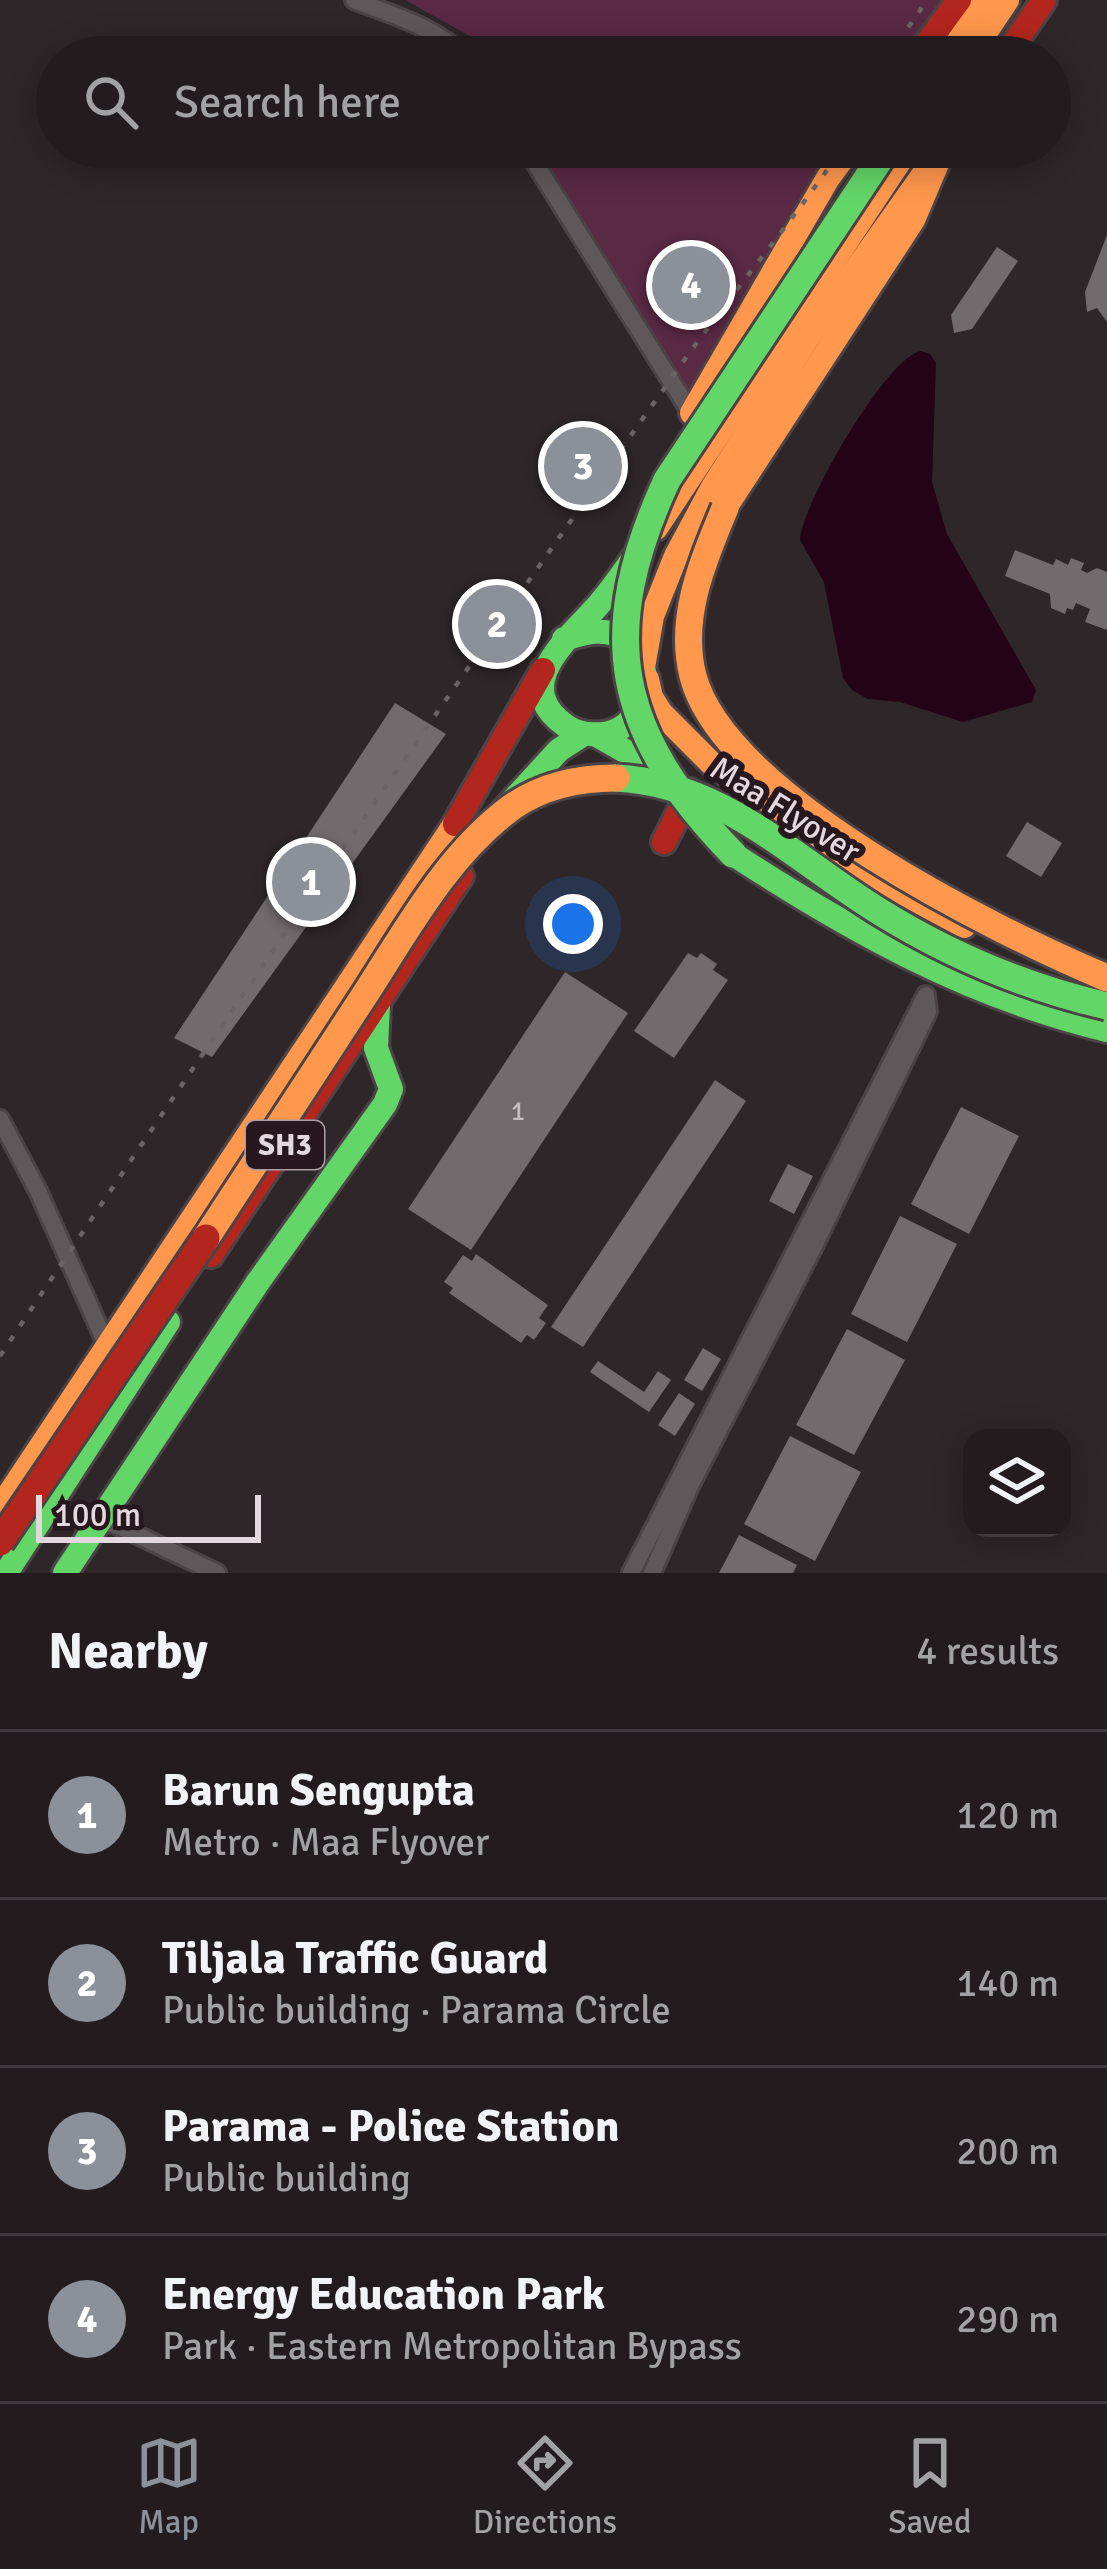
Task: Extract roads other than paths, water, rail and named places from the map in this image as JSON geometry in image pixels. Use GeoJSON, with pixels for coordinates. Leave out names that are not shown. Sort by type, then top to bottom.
{"type":"FeatureCollection","features":[{"type":"Feature","properties":{"kind":"main road"},"geometry":{"type":"LineString","coordinates":[[932,36],[958,0]]}},
{"type":"Feature","properties":{"kind":"main road"},"geometry":{"type":"LineString","coordinates":[[962,36],[986,0]]}},
{"type":"Feature","properties":{"kind":"main road"},"geometry":{"type":"LineString","coordinates":[[983,36],[1007,0]]}},
{"type":"Feature","properties":{"kind":"main road"},"geometry":{"type":"LineString","coordinates":[[1019,36],[1044,0]]}},
{"type":"Feature","properties":{"kind":"main road"},"geometry":{"type":"LineString","coordinates":[[692,413],[835,168]]}},
{"type":"Feature","properties":{"kind":"main road"},"geometry":{"type":"LineString","coordinates":[[874,168],[667,480],[643,528],[629,574],[622,630],[632,700],[674,791],[734,854],[874,939],[960,982],[1050,1017],[1107,1030]]}},
{"type":"Feature","properties":{"kind":"main road","name":"SH3"},"geometry":{"type":"LineString","coordinates":[[0,1508],[487,778],[551,653],[595,609],[895,168]]}},
{"type":"Feature","properties":{"kind":"main road","name":"SH3"},"geometry":{"type":"LineString","coordinates":[[6,1573],[504,810],[559,750],[628,723],[646,695],[643,645],[650,616],[708,497],[831,306],[929,168]]}},
{"type":"Feature","properties":{"kind":"main road"},"geometry":{"type":"LineString","coordinates":[[935,168],[914,220],[712,534],[698,568],[688,619],[694,671],[713,724],[725,742],[775,789],[962,911],[1107,975]]}},
{"type":"Feature","properties":{"kind":"main road"},"geometry":{"type":"LineString","coordinates":[[564,639],[581,631],[600,630],[633,646],[661,713],[702,756],[890,886],[992,938],[1107,975]]}},
{"type":"Feature","properties":{"kind":"main road"},"geometry":{"type":"LineString","coordinates":[[543,670],[542,689],[560,722],[690,791],[801,871],[939,958],[1045,1000],[1107,1010]]}},
{"type":"Feature","properties":{"kind":"main road","name":"Maa Flyover"},"geometry":{"type":"LineString","coordinates":[[0,1522],[105,1372],[450,848],[483,814],[542,777],[601,762],[630,761],[697,777],[933,924],[996,954],[1107,987]]}},
{"type":"Feature","properties":{"kind":"main road","name":"Maa Flyover"},"geometry":{"type":"LineString","coordinates":[[0,1542],[125,1362],[234,1190],[441,883],[492,823],[538,792],[611,777],[679,788],[746,820],[874,909],[973,964],[1107,1010]]}},
{"type":"Feature","properties":{"kind":"main road"},"geometry":{"type":"LineString","coordinates":[[664,842],[690,791]]}},
{"type":"Feature","properties":{"kind":"main road"},"geometry":{"type":"LineString","coordinates":[[65,1573],[258,1282],[386,1104],[392,1089],[378,1066],[372,1042],[378,1005]]}},
{"type":"Feature","properties":{"kind":"street"},"geometry":{"type":"LineString","coordinates":[[354,0],[439,36]]}},
{"type":"Feature","properties":{"kind":"street"},"geometry":{"type":"LineString","coordinates":[[538,168],[710,446]]}},
{"type":"Feature","properties":{"kind":"street"},"geometry":{"type":"LineString","coordinates":[[631,1573],[926,995],[928,1012],[690,1486],[652,1573]]}},
{"type":"Feature","properties":{"kind":"street"},"geometry":{"type":"LineString","coordinates":[[0,1119],[38,1191],[109,1350]]}},
{"type":"Feature","properties":{"kind":"street"},"geometry":{"type":"LineString","coordinates":[[50,1508],[72,1518],[114,1524],[217,1573]]}},
{"type":"Feature","properties":{"kind":"street"},"geometry":{"type":"LineString","coordinates":[[100,1523],[193,1573]]}},
{"type":"Feature","properties":{"kind":"railway"},"geometry":{"type":"LineString","coordinates":[[902,36],[927,0]]}},
{"type":"Feature","properties":{"kind":"railway"},"geometry":{"type":"LineString","coordinates":[[0,1356],[503,617],[696,344],[828,168]]}},
{"type":"Feature","properties":{"kind":"place","name":"Energy Education Park"},"geometry":{"type":"Point","coordinates":[691,285]}},
{"type":"Feature","properties":{"kind":"place","name":"Parama - Police Station"},"geometry":{"type":"Point","coordinates":[583,466]}},
{"type":"Feature","properties":{"kind":"place","name":"Tiljala Traffic Guard"},"geometry":{"type":"Point","coordinates":[497,624]}},
{"type":"Feature","properties":{"kind":"place","name":"Barun Sengupta"},"geometry":{"type":"Point","coordinates":[311,882]}}]}
